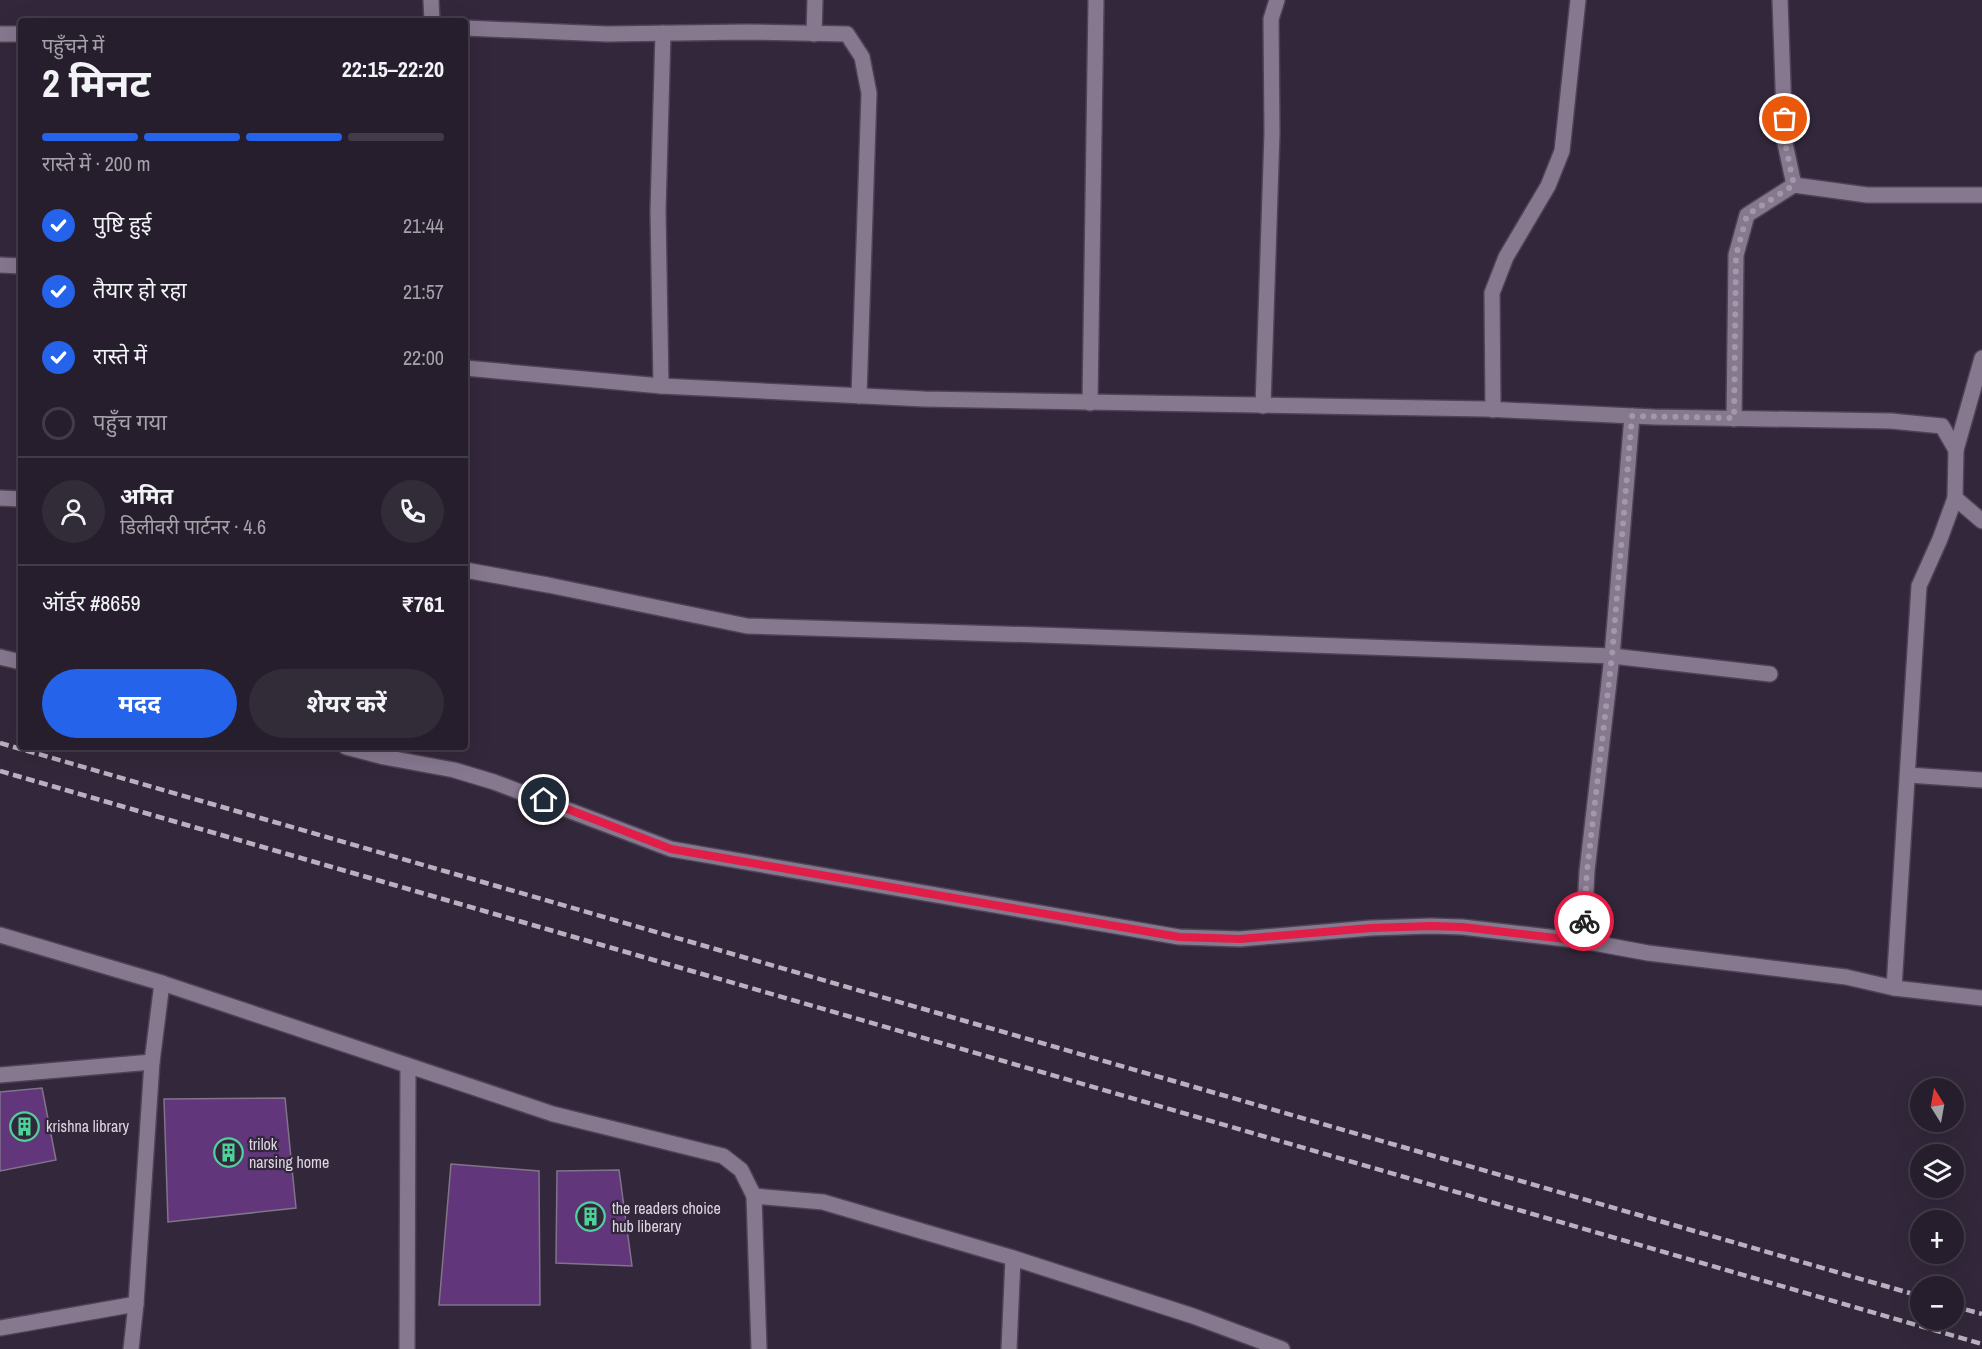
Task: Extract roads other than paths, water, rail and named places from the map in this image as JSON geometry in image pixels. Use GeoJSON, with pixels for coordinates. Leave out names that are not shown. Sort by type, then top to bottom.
{"type":"FeatureCollection","features":[{"type":"Feature","properties":{"kind":"street"},"geometry":{"type":"LineString","coordinates":[[431,0],[432,18]]}},
{"type":"Feature","properties":{"kind":"street"},"geometry":{"type":"LineString","coordinates":[[814,33],[815,0]]}},
{"type":"Feature","properties":{"kind":"street"},"geometry":{"type":"LineString","coordinates":[[1090,403],[1096,0]]}},
{"type":"Feature","properties":{"kind":"street"},"geometry":{"type":"LineString","coordinates":[[1263,406],[1272,133],[1271,19],[1277,0]]}},
{"type":"Feature","properties":{"kind":"street"},"geometry":{"type":"LineString","coordinates":[[1493,410],[1492,293],[1506,257],[1548,186],[1562,151],[1578,0]]}},
{"type":"Feature","properties":{"kind":"street"},"geometry":{"type":"LineString","coordinates":[[1780,0],[1785,143],[1794,185]]}},
{"type":"Feature","properties":{"kind":"street"},"geometry":{"type":"LineString","coordinates":[[468,28],[607,34],[847,34],[862,57],[869,93],[859,396]]}},
{"type":"Feature","properties":{"kind":"street"},"geometry":{"type":"LineString","coordinates":[[661,386],[658,211],[663,33]]}},
{"type":"Feature","properties":{"kind":"street"},"geometry":{"type":"LineString","coordinates":[[0,34],[18,34]]}},
{"type":"Feature","properties":{"kind":"street"},"geometry":{"type":"LineString","coordinates":[[1734,418],[1736,255],[1747,215],[1794,185],[1867,195],[1982,195]]}},
{"type":"Feature","properties":{"kind":"street"},"geometry":{"type":"LineString","coordinates":[[0,265],[18,266]]}},
{"type":"Feature","properties":{"kind":"street"},"geometry":{"type":"LineString","coordinates":[[1894,988],[1919,586],[1940,539],[1954,498],[1956,450],[1982,358]]}},
{"type":"Feature","properties":{"kind":"street"},"geometry":{"type":"LineString","coordinates":[[468,368],[661,386],[924,399],[1493,410],[1632,416],[1891,421],[1942,426],[1956,450]]}},
{"type":"Feature","properties":{"kind":"street"},"geometry":{"type":"LineString","coordinates":[[1582,941],[1587,871],[1612,656],[1632,416]]}},
{"type":"Feature","properties":{"kind":"street"},"geometry":{"type":"LineString","coordinates":[[0,498],[18,499]]}},
{"type":"Feature","properties":{"kind":"street"},"geometry":{"type":"LineString","coordinates":[[1954,498],[1982,521]]}},
{"type":"Feature","properties":{"kind":"street"},"geometry":{"type":"LineString","coordinates":[[468,571],[747,626],[1612,656],[1770,674]]}},
{"type":"Feature","properties":{"kind":"street"},"geometry":{"type":"LineString","coordinates":[[0,657],[18,661]]}},
{"type":"Feature","properties":{"kind":"street"},"geometry":{"type":"LineString","coordinates":[[369,750],[385,752],[494,782],[671,849],[1179,937],[1240,939],[1371,928],[1462,927],[1846,977],[1894,988],[1982,998]]}},
{"type":"Feature","properties":{"kind":"street"},"geometry":{"type":"LineString","coordinates":[[1908,775],[1982,780]]}},
{"type":"Feature","properties":{"kind":"street"},"geometry":{"type":"LineString","coordinates":[[0,935],[162,983],[553,1114],[723,1156],[741,1170],[754,1196],[759,1349]]}},
{"type":"Feature","properties":{"kind":"street"},"geometry":{"type":"LineString","coordinates":[[131,1349],[152,1062],[162,983]]}},
{"type":"Feature","properties":{"kind":"street"},"geometry":{"type":"LineString","coordinates":[[0,1075],[152,1062]]}},
{"type":"Feature","properties":{"kind":"street"},"geometry":{"type":"LineString","coordinates":[[407,1349],[408,1066]]}},
{"type":"Feature","properties":{"kind":"street"},"geometry":{"type":"LineString","coordinates":[[754,1196],[823,1202],[1014,1258],[1193,1316],[1282,1349]]}},
{"type":"Feature","properties":{"kind":"street"},"geometry":{"type":"LineString","coordinates":[[1009,1349],[1014,1258]]}},
{"type":"Feature","properties":{"kind":"street"},"geometry":{"type":"LineString","coordinates":[[0,1328],[136,1304]]}},
{"type":"Feature","properties":{"kind":"railway"},"geometry":{"type":"LineString","coordinates":[[0,743],[18,748]]}},
{"type":"Feature","properties":{"kind":"railway"},"geometry":{"type":"LineString","coordinates":[[24,750],[1910,1293]]}},
{"type":"Feature","properties":{"kind":"railway"},"geometry":{"type":"LineString","coordinates":[[0,771],[1982,1344]]}},
{"type":"Feature","properties":{"kind":"railway"},"geometry":{"type":"LineString","coordinates":[[1964,1309],[1982,1314]]}},
{"type":"Feature","properties":{"kind":"place","name":"krishna library"},"geometry":{"type":"Point","coordinates":[25,1126]}},
{"type":"Feature","properties":{"kind":"place","name":"trilok narsing home"},"geometry":{"type":"Point","coordinates":[228,1153]}},
{"type":"Feature","properties":{"kind":"place","name":"the readers choice hub liberary"},"geometry":{"type":"Point","coordinates":[591,1217]}}]}
